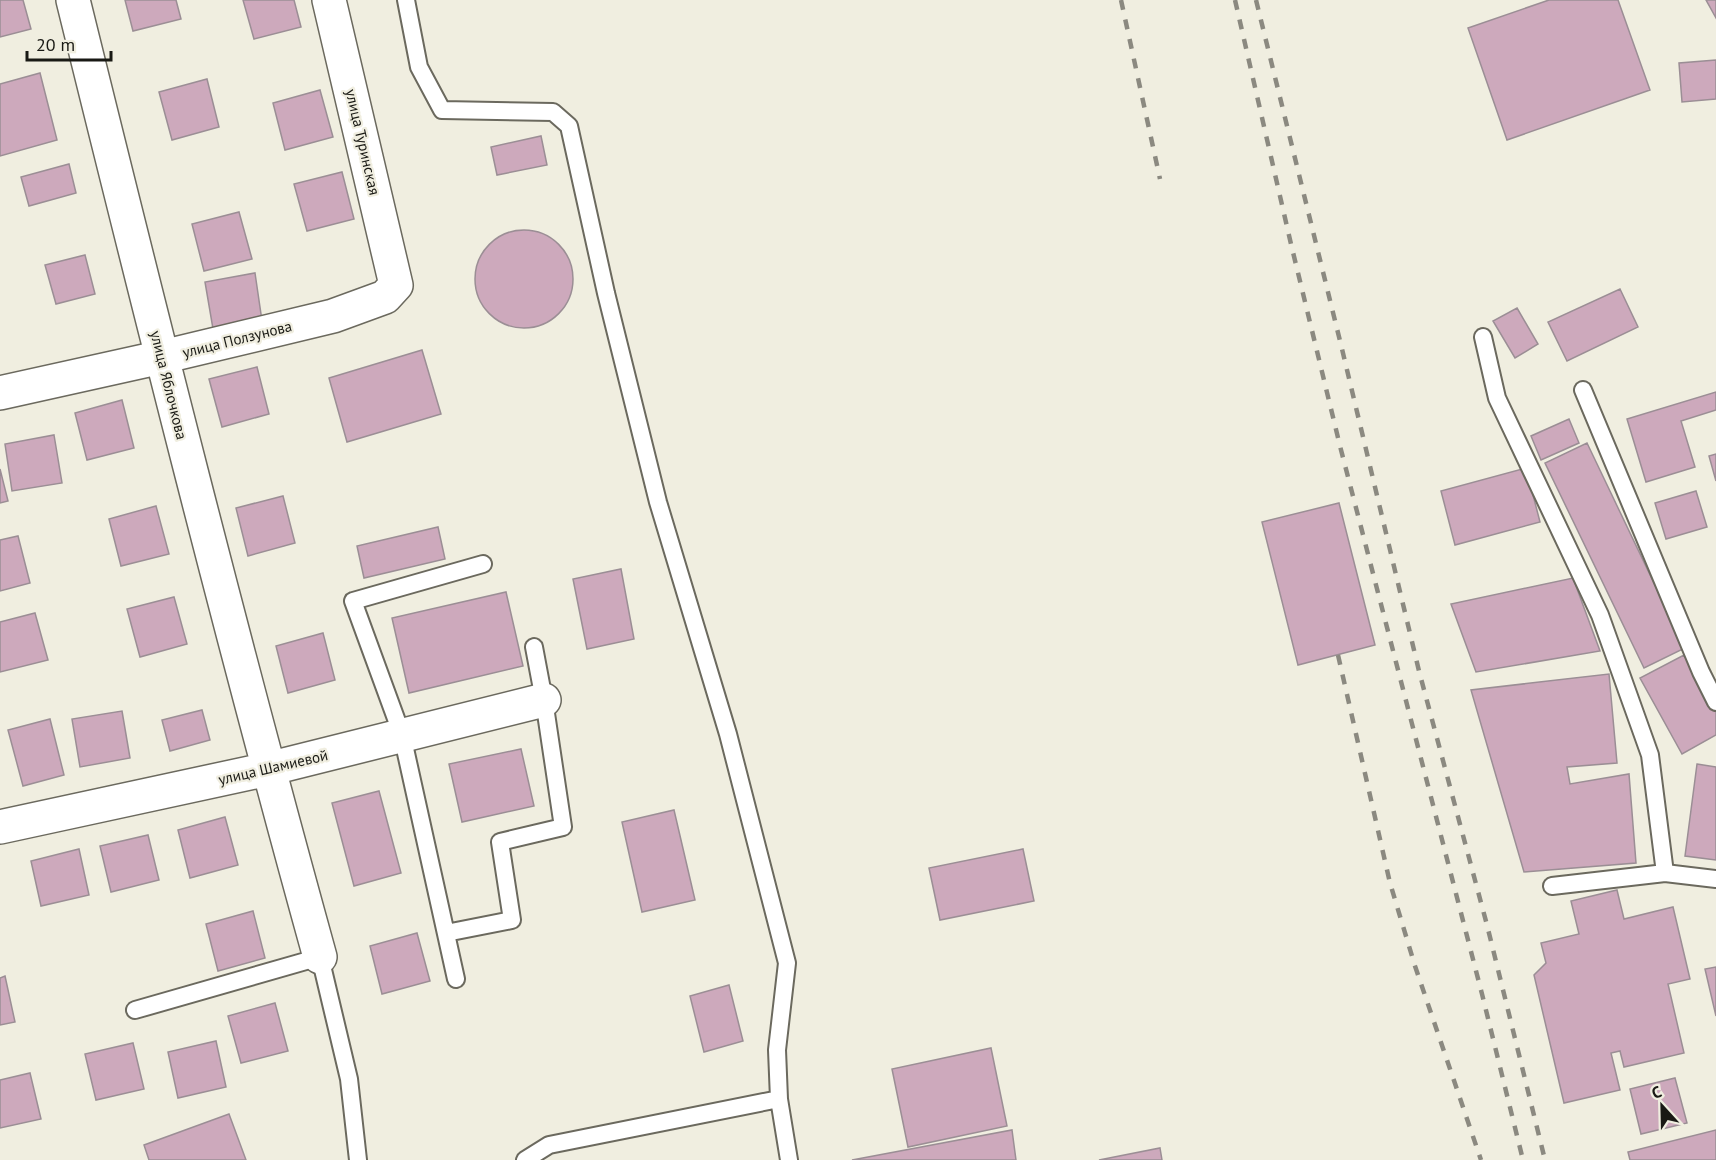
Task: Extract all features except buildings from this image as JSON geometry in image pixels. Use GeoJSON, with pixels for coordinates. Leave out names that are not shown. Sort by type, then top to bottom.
{"type":"FeatureCollection","features":[{"type":"Feature","properties":{"kind":"street","name":"улица Яблочкова"},"geometry":{"type":"LineString","coordinates":[[73,0],[268,769],[320,957]]}},
{"type":"Feature","properties":{"kind":"street","name":"улица Туринская"},"geometry":{"type":"LineString","coordinates":[[329,0],[396,285]]}},
{"type":"Feature","properties":{"kind":"street","name":"улица Ползунова"},"geometry":{"type":"LineString","coordinates":[[0,393],[333,316],[385,297],[396,285]]}},
{"type":"Feature","properties":{"kind":"street","name":"улица Шамиевой"},"geometry":{"type":"LineString","coordinates":[[0,827],[268,769],[544,700]]}},
{"type":"Feature","properties":{"kind":"lane"},"geometry":{"type":"LineString","coordinates":[[406,0],[419,67],[442,110],[553,112],[569,126],[606,293],[658,502],[728,734],[787,963],[777,1050],[778,1100],[789,1160]]}},
{"type":"Feature","properties":{"kind":"lane"},"geometry":{"type":"LineString","coordinates":[[1483,337],[1497,398],[1600,615],[1650,755],[1665,873]]}},
{"type":"Feature","properties":{"kind":"lane"},"geometry":{"type":"LineString","coordinates":[[1583,390],[1701,672],[1716,702]]}},
{"type":"Feature","properties":{"kind":"lane"},"geometry":{"type":"LineString","coordinates":[[456,979],[402,735],[353,601],[483,564]]}},
{"type":"Feature","properties":{"kind":"lane"},"geometry":{"type":"LineString","coordinates":[[446,933],[512,921],[500,842],[563,827],[534,647]]}},
{"type":"Feature","properties":{"kind":"lane"},"geometry":{"type":"LineString","coordinates":[[1552,886],[1665,873],[1716,879]]}},
{"type":"Feature","properties":{"kind":"lane"},"geometry":{"type":"LineString","coordinates":[[135,1010],[320,957],[349,1079],[358,1160]]}},
{"type":"Feature","properties":{"kind":"lane"},"geometry":{"type":"LineString","coordinates":[[525,1160],[549,1145],[778,1100]]}},
{"type":"Feature","properties":{"kind":"railway"},"geometry":{"type":"LineString","coordinates":[[1121,0],[1160,179]]}},
{"type":"Feature","properties":{"kind":"railway"},"geometry":{"type":"LineString","coordinates":[[1235,0],[1340,446],[1523,1160]]}},
{"type":"Feature","properties":{"kind":"railway"},"geometry":{"type":"LineString","coordinates":[[1256,0],[1419,671],[1487,925],[1545,1160]]}},
{"type":"Feature","properties":{"kind":"railway"},"geometry":{"type":"LineString","coordinates":[[1338,655],[1390,883],[1415,966],[1481,1160]]}}]}
